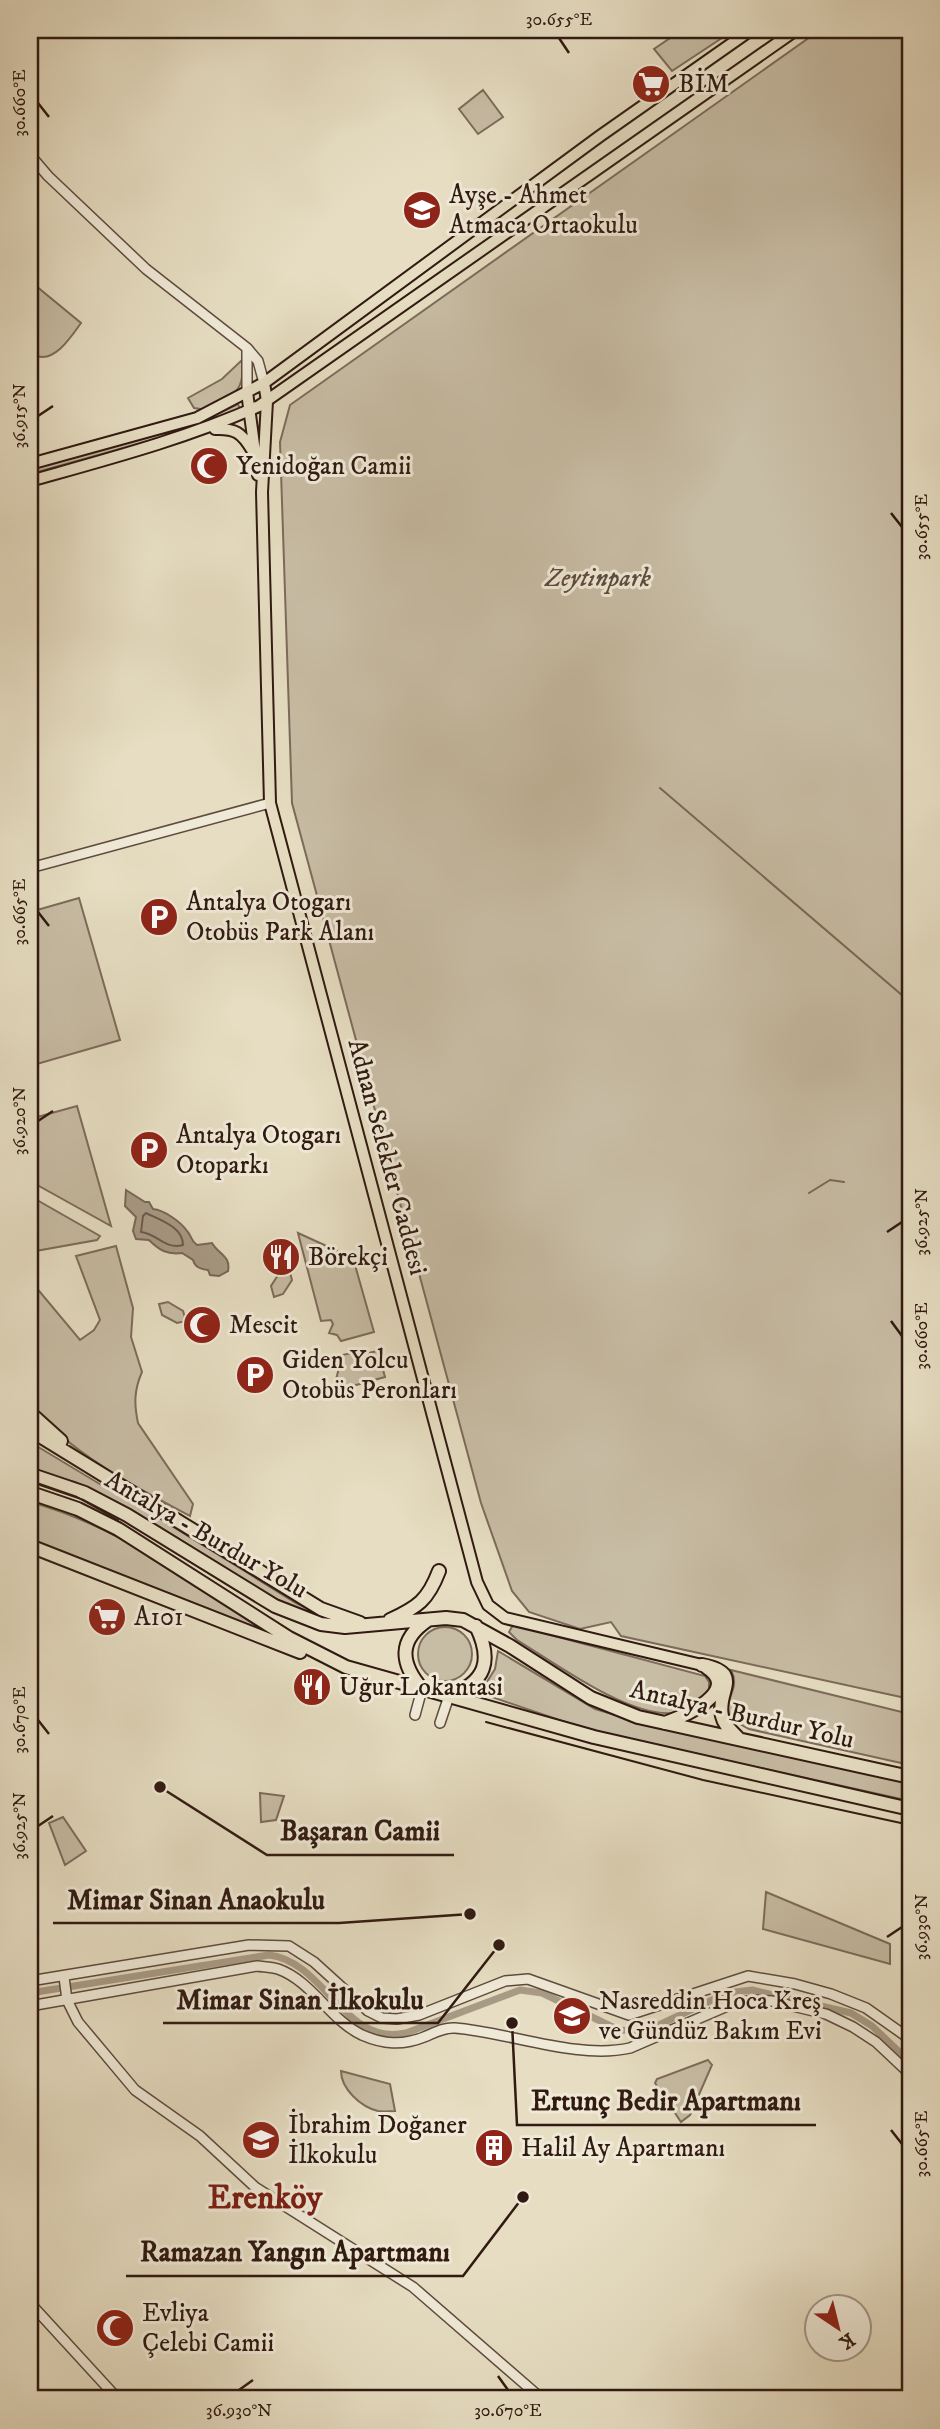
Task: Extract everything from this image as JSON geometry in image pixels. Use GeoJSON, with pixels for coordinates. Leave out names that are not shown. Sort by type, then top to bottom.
{"type":"FeatureCollection","features":[{"type":"Feature","properties":{"kind":"highway"},"geometry":{"type":"LineString","coordinates":[[30,1413],[78,1459]]}},
{"type":"Feature","properties":{"kind":"highway"},"geometry":{"type":"LineString","coordinates":[[30,1430],[321,1609],[374,1625],[411,1610],[425,1600],[432,1591],[439,1571]]}},
{"type":"Feature","properties":{"kind":"highway","name":"Antalya - Burdur Yolu"},"geometry":{"type":"LineString","coordinates":[[35,1476],[85,1493],[127,1515],[275,1606],[321,1623],[345,1626],[454,1619],[476,1626],[591,1698],[638,1717],[910,1777]]}},
{"type":"Feature","properties":{"kind":"highway","name":"Antalya - Burdur Yolu"},"geometry":{"type":"LineString","coordinates":[[31,1493],[78,1509],[117,1529],[289,1638],[346,1667],[594,1737],[910,1809]]}},
{"type":"Feature","properties":{"kind":"highway"},"geometry":{"type":"LineString","coordinates":[[30,1546],[302,1653],[346,1667]]}},
{"type":"Feature","properties":{"kind":"highway"},"geometry":{"type":"LineString","coordinates":[[422,1689],[411,1676],[405,1656],[410,1635],[429,1620]]}},
{"type":"Feature","properties":{"kind":"highway"},"geometry":{"type":"LineString","coordinates":[[449,1696],[475,1682],[485,1664],[484,1643],[476,1626]]}},
{"type":"Feature","properties":{"kind":"highway"},"geometry":{"type":"LineString","coordinates":[[665,1723],[695,1711],[715,1691],[715,1675],[702,1665]]}},
{"type":"Feature","properties":{"kind":"highway"},"geometry":{"type":"LineString","coordinates":[[702,1665],[718,1669],[727,1679],[722,1714],[726,1724],[739,1739]]}},
{"type":"Feature","properties":{"kind":"main road"},"geometry":{"type":"LineString","coordinates":[[30,464],[197,418],[264,383],[600,136],[751,30]]}},
{"type":"Feature","properties":{"kind":"main road"},"geometry":{"type":"LineString","coordinates":[[30,481],[205,429],[267,401],[796,30]]}},
{"type":"Feature","properties":{"kind":"main road","name":"Adnan Selekler Caddesi"},"geometry":{"type":"LineString","coordinates":[[264,383],[267,401],[261,492],[270,803],[477,1582],[492,1609],[505,1618],[702,1665]]}},
{"type":"Feature","properties":{"kind":"main road","name":"Adnan Selekler Caddesi"},"geometry":{"type":"LineString","coordinates":[[247,393],[261,492]]}},
{"type":"Feature","properties":{"kind":"main road"},"geometry":{"type":"LineString","coordinates":[[205,429],[233,429],[245,437],[254,453]]}},
{"type":"Feature","properties":{"kind":"street"},"geometry":{"type":"LineString","coordinates":[[30,155],[48,176],[146,270],[247,348],[268,370],[284,370]]}},
{"type":"Feature","properties":{"kind":"street"},"geometry":{"type":"LineString","coordinates":[[247,348],[247,393]]}},
{"type":"Feature","properties":{"kind":"street"},"geometry":{"type":"LineString","coordinates":[[258,361],[264,383]]}},
{"type":"Feature","properties":{"kind":"street"},"geometry":{"type":"LineString","coordinates":[[30,868],[270,803]]}},
{"type":"Feature","properties":{"kind":"street"},"geometry":{"type":"LineString","coordinates":[[415,1715],[422,1689]]}},
{"type":"Feature","properties":{"kind":"street"},"geometry":{"type":"LineString","coordinates":[[440,1723],[449,1696]]}},
{"type":"Feature","properties":{"kind":"street"},"geometry":{"type":"LineString","coordinates":[[30,1981],[64,1978],[249,1945],[289,1946],[314,1962],[368,2011],[382,2018],[397,2019],[419,2015],[505,1981],[528,1979],[629,2015],[754,1976],[795,1984],[866,2008],[910,2039]]}},
{"type":"Feature","properties":{"kind":"street"},"geometry":{"type":"LineString","coordinates":[[30,2006],[257,1966],[279,1969],[297,1980],[359,2033],[382,2043],[394,2044],[420,2039],[452,2028],[606,2052],[630,2048],[732,2004],[753,2000],[772,2001],[826,2014],[853,2027],[876,2042],[910,2074]]}},
{"type":"Feature","properties":{"kind":"street"},"geometry":{"type":"LineString","coordinates":[[64,1978],[67,1998],[78,2022],[135,2090],[200,2136],[255,2187],[412,2287],[542,2399]]}},
{"type":"Feature","properties":{"kind":"street"},"geometry":{"type":"LineString","coordinates":[[30,2303],[118,2399]]}},
{"type":"Feature","properties":{"kind":"green space"},"geometry":{"type":"Polygon","coordinates":[[[682,30],[734,30],[672,71],[654,49],[682,30]]]}},
{"type":"Feature","properties":{"kind":"green space","name":"Zeytinpark"},"geometry":{"type":"Polygon","coordinates":[[[820,30],[910,30],[910,1699],[621,1636],[611,1622],[580,1629],[529,1612],[512,1591],[481,1503],[292,803],[280,442],[290,405],[820,30]]]}},
{"type":"Feature","properties":{"kind":"green space"},"geometry":{"type":"Polygon","coordinates":[[[483,90],[503,117],[478,134],[459,109],[483,90]]]}},
{"type":"Feature","properties":{"kind":"green space"},"geometry":{"type":"Polygon","coordinates":[[[30,281],[81,323],[62,347],[44,357],[37,356],[30,336],[30,281]]]}},
{"type":"Feature","properties":{"kind":"green space"},"geometry":{"type":"Polygon","coordinates":[[[242,360],[242,380],[235,392],[207,410],[194,408],[188,398],[222,379],[242,360]]]}},
{"type":"Feature","properties":{"kind":"green space"},"geometry":{"type":"Polygon","coordinates":[[[238,404],[241,412],[199,427],[30,474],[30,468],[198,423],[238,404]]]}},
{"type":"Feature","properties":{"kind":"green space"},"geometry":{"type":"Polygon","coordinates":[[[79,898],[120,1040],[30,1066],[30,912],[79,898]]]}},
{"type":"Feature","properties":{"kind":"green space"},"geometry":{"type":"Polygon","coordinates":[[[77,1106],[111,1226],[30,1181],[30,1119],[77,1106]]]}},
{"type":"Feature","properties":{"kind":"green space"},"geometry":{"type":"Polygon","coordinates":[[[30,1196],[100,1236],[97,1240],[30,1252],[30,1196]]]}},
{"type":"Feature","properties":{"kind":"green space"},"geometry":{"type":"Polygon","coordinates":[[[298,1233],[353,1258],[374,1332],[341,1341],[337,1335],[329,1333],[333,1324],[331,1320],[321,1321],[298,1233]]]}},
{"type":"Feature","properties":{"kind":"green space"},"geometry":{"type":"Polygon","coordinates":[[[116,1246],[133,1308],[131,1337],[142,1372],[136,1397],[138,1423],[193,1504],[190,1516],[104,1468],[65,1439],[30,1405],[30,1280],[80,1340],[94,1330],[100,1320],[76,1256],[116,1246]]]}},
{"type":"Feature","properties":{"kind":"green space"},"geometry":{"type":"Polygon","coordinates":[[[289,1269],[292,1280],[283,1294],[274,1297],[271,1286],[280,1272],[289,1269]]]}},
{"type":"Feature","properties":{"kind":"green space"},"geometry":{"type":"Polygon","coordinates":[[[168,1302],[183,1311],[186,1321],[177,1323],[162,1315],[159,1304],[168,1302]]]}},
{"type":"Feature","properties":{"kind":"green space"},"geometry":{"type":"Polygon","coordinates":[[[366,1350],[368,1353],[378,1351],[385,1377],[338,1390],[335,1384],[342,1355],[366,1350]]]}},
{"type":"Feature","properties":{"kind":"green space"},"geometry":{"type":"Polygon","coordinates":[[[30,1442],[296,1603],[327,1618],[322,1619],[278,1602],[100,1494],[75,1482],[30,1470],[30,1442]]]}},
{"type":"Feature","properties":{"kind":"green space"},"geometry":{"type":"Polygon","coordinates":[[[30,1502],[60,1511],[121,1538],[207,1591],[260,1629],[30,1539],[30,1502]]]}},
{"type":"Feature","properties":{"kind":"green space"},"geometry":{"type":"Polygon","coordinates":[[[513,1625],[705,1676],[709,1682],[709,1692],[677,1712],[654,1712],[635,1707],[592,1687],[517,1640],[509,1632],[513,1625]]]}},
{"type":"Feature","properties":{"kind":"green space"},"geometry":{"type":"Polygon","coordinates":[[[445,1627],[464,1635],[472,1654],[464,1673],[445,1681],[426,1673],[418,1654],[426,1635],[445,1627]]]}},
{"type":"Feature","properties":{"kind":"green space"},"geometry":{"type":"Polygon","coordinates":[[[498,1651],[595,1709],[910,1782],[910,1801],[603,1733],[480,1693],[495,1669],[498,1651]]]}},
{"type":"Feature","properties":{"kind":"green space"},"geometry":{"type":"Polygon","coordinates":[[[731,1670],[910,1714],[910,1765],[749,1729],[730,1715],[729,1701],[734,1687],[731,1670]]]}},
{"type":"Feature","properties":{"kind":"green space"},"geometry":{"type":"Polygon","coordinates":[[[260,1793],[284,1796],[276,1820],[261,1822],[260,1793]]]}},
{"type":"Feature","properties":{"kind":"green space"},"geometry":{"type":"Polygon","coordinates":[[[63,1817],[86,1851],[65,1865],[49,1823],[63,1817]]]}},
{"type":"Feature","properties":{"kind":"green space"},"geometry":{"type":"Polygon","coordinates":[[[766,1892],[890,1944],[890,1964],[763,1929],[766,1892]]]}},
{"type":"Feature","properties":{"kind":"green space"},"geometry":{"type":"Polygon","coordinates":[[[708,2060],[712,2065],[690,2115],[681,2122],[655,2083],[657,2079],[708,2060]]]}},
{"type":"Feature","properties":{"kind":"green space"},"geometry":{"type":"Polygon","coordinates":[[[341,2071],[390,2084],[395,2111],[378,2111],[359,2101],[348,2091],[341,2071]]]}},
{"type":"Feature","properties":{"kind":"water"},"geometry":{"type":"Polygon","coordinates":[[[126,1190],[149,1202],[153,1209],[177,1220],[197,1245],[212,1243],[228,1262],[228,1271],[219,1276],[210,1275],[208,1270],[198,1267],[182,1253],[168,1252],[149,1240],[136,1239],[133,1231],[136,1217],[125,1206],[126,1190]]]}},
{"type":"Feature","properties":{"kind":"waterway"},"geometry":{"type":"LineString","coordinates":[[660,788],[910,1002]]}},
{"type":"Feature","properties":{"kind":"waterway"},"geometry":{"type":"LineString","coordinates":[[809,1193],[830,1180],[844,1182]]}},
{"type":"Feature","properties":{"kind":"waterway"},"geometry":{"type":"LineString","coordinates":[[30,1993],[269,1955],[289,1961],[306,1972],[350,2016],[366,2028],[385,2034],[406,2033],[520,1990],[542,1993],[619,2030],[646,2031],[727,1993],[752,1990],[851,2013],[872,2026],[910,2062]]}},
{"type":"Feature","properties":{"kind":"tram line"},"geometry":{"type":"LineString","coordinates":[[34,1482],[77,1497],[118,1520]]}},
{"type":"Feature","properties":{"kind":"tram line"},"geometry":{"type":"LineString","coordinates":[[486,1722],[703,1780],[910,1825]]}},
{"type":"Feature","properties":{"kind":"place","name":"BİM"},"geometry":{"type":"Point","coordinates":[651,84]}},
{"type":"Feature","properties":{"kind":"place","name":"Ayşe - Ahmet Atmaca Ortaokulu"},"geometry":{"type":"Point","coordinates":[422,210]}},
{"type":"Feature","properties":{"kind":"place","name":"Yenidoğan Camii"},"geometry":{"type":"Point","coordinates":[209,466]}},
{"type":"Feature","properties":{"kind":"place","name":"Antalya Otogarı Otobüs Park Alanı"},"geometry":{"type":"Point","coordinates":[159,917]}},
{"type":"Feature","properties":{"kind":"place","name":"Antalya Otogarı Otoparkı"},"geometry":{"type":"Point","coordinates":[149,1150]}},
{"type":"Feature","properties":{"kind":"place","name":"Börekçi"},"geometry":{"type":"Point","coordinates":[281,1257]}},
{"type":"Feature","properties":{"kind":"place","name":"Mescit"},"geometry":{"type":"Point","coordinates":[202,1325]}},
{"type":"Feature","properties":{"kind":"place","name":"Giden Yolcu Otobüs Peronları"},"geometry":{"type":"Point","coordinates":[255,1375]}},
{"type":"Feature","properties":{"kind":"place","name":"A101"},"geometry":{"type":"Point","coordinates":[107,1617]}},
{"type":"Feature","properties":{"kind":"place","name":"Uğur Lokantasi"},"geometry":{"type":"Point","coordinates":[312,1687]}},
{"type":"Feature","properties":{"kind":"place","name":"Başaran Camii"},"geometry":{"type":"Point","coordinates":[160,1787]}},
{"type":"Feature","properties":{"kind":"place","name":"Mimar Sinan Anaokulu"},"geometry":{"type":"Point","coordinates":[470,1914]}},
{"type":"Feature","properties":{"kind":"place","name":"Mimar Sinan İlkokulu"},"geometry":{"type":"Point","coordinates":[499,1945]}},
{"type":"Feature","properties":{"kind":"place","name":"Nasreddin Hoca Kreş ve Gündüz Bakım Evi"},"geometry":{"type":"Point","coordinates":[572,2016]}},
{"type":"Feature","properties":{"kind":"place","name":"Ertunç Bedir Apartmanı"},"geometry":{"type":"Point","coordinates":[512,2023]}},
{"type":"Feature","properties":{"kind":"place","name":"İbrahim Doğaner İlkokulu"},"geometry":{"type":"Point","coordinates":[261,2140]}},
{"type":"Feature","properties":{"kind":"place","name":"Halil Ay Apartmanı"},"geometry":{"type":"Point","coordinates":[494,2148]}},
{"type":"Feature","properties":{"kind":"place","name":"Ramazan Yangın Apartmanı"},"geometry":{"type":"Point","coordinates":[523,2197]}},
{"type":"Feature","properties":{"kind":"place","name":"Evliya Çelebi Camii"},"geometry":{"type":"Point","coordinates":[115,2328]}},
{"type":"Feature","properties":{"kind":"district","name":"Erenköy"},"geometry":{"type":"Point","coordinates":[265,2198]}}]}
